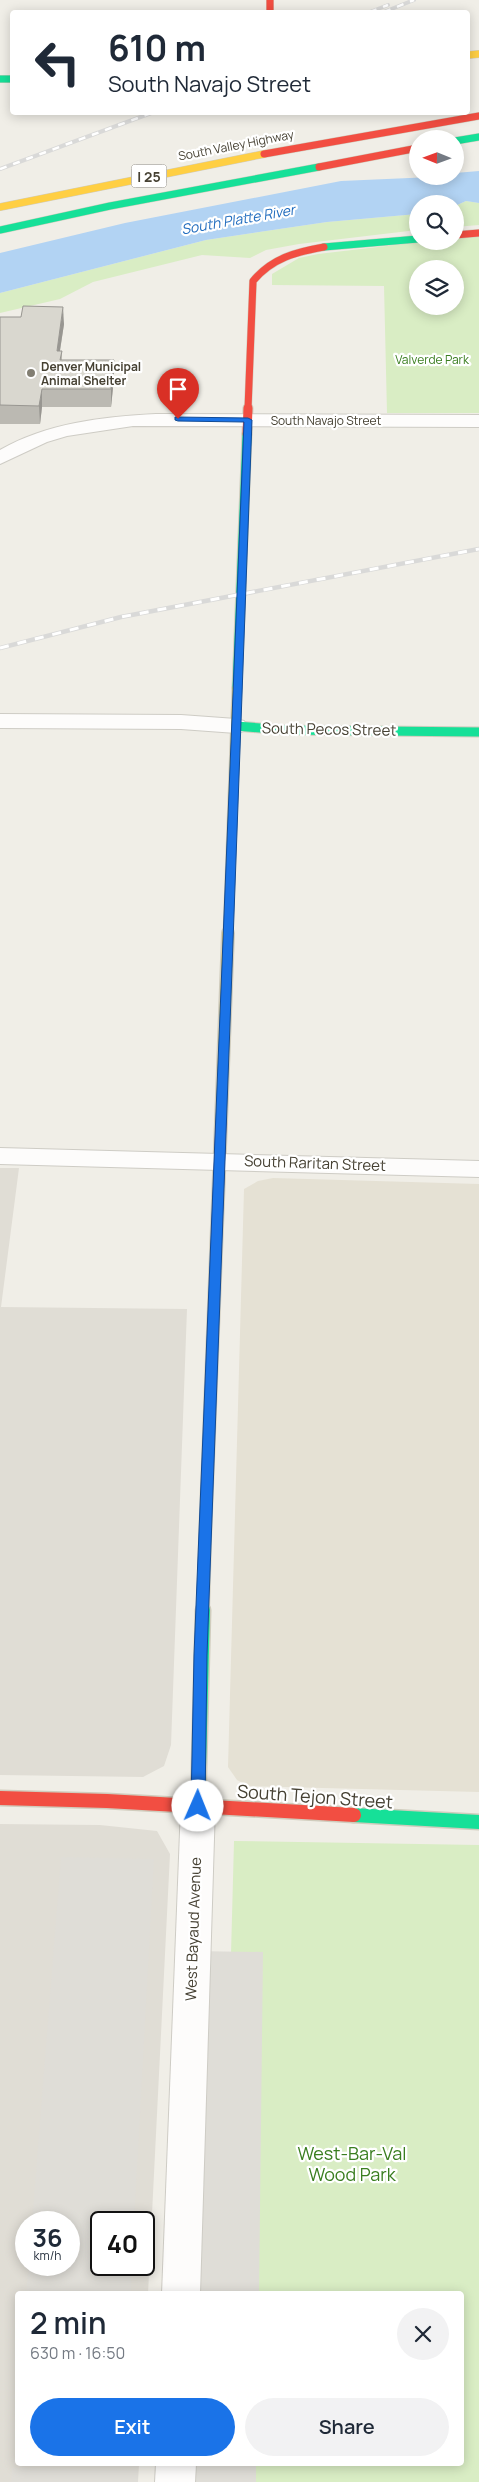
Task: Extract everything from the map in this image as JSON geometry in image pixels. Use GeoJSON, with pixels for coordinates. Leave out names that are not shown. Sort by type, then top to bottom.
{"type":"FeatureCollection","features":[{"type":"Feature","properties":{"kind":"main road"},"geometry":{"type":"LineString","coordinates":[[298,147],[441,115]]}},
{"type":"Feature","properties":{"kind":"main road","name":"South Valley Highway"},"geometry":{"type":"LineString","coordinates":[[0,207],[298,147],[479,116]]}},
{"type":"Feature","properties":{"kind":"main road"},"geometry":{"type":"LineString","coordinates":[[464,140],[479,137]]}},
{"type":"Feature","properties":{"kind":"main road"},"geometry":{"type":"LineString","coordinates":[[464,151],[479,149]]}},
{"type":"Feature","properties":{"kind":"main road","name":"I 25"},"geometry":{"type":"LineString","coordinates":[[0,230],[209,187],[409,150]]}},
{"type":"Feature","properties":{"kind":"main road"},"geometry":{"type":"LineString","coordinates":[[209,187],[409,158]]}},
{"type":"Feature","properties":{"kind":"main road"},"geometry":{"type":"LineString","coordinates":[[464,234],[479,232]]}},
{"type":"Feature","properties":{"kind":"main road","name":"West Bayaud Avenue"},"geometry":{"type":"LineString","coordinates":[[198,1806],[200,1674],[253,281],[260,269],[279,258],[312,249],[409,240]]}},
{"type":"Feature","properties":{"kind":"main road","name":"South Pecos Street"},"geometry":{"type":"LineString","coordinates":[[236,726],[285,730],[479,732]]}},
{"type":"Feature","properties":{"kind":"main road","name":"South Tejon Street"},"geometry":{"type":"LineString","coordinates":[[0,1798],[198,1806],[479,1822]]}},
{"type":"Feature","properties":{"kind":"street","name":"South Navajo Street"},"geometry":{"type":"LineString","coordinates":[[0,458],[17,448],[48,437],[111,423],[161,419],[479,421]]}},
{"type":"Feature","properties":{"kind":"street","name":"South Pecos Street"},"geometry":{"type":"LineString","coordinates":[[0,720],[181,722],[236,726]]}},
{"type":"Feature","properties":{"kind":"street","name":"South Raritan Street"},"geometry":{"type":"LineString","coordinates":[[0,1156],[220,1160],[479,1169]]}},
{"type":"Feature","properties":{"kind":"street","name":"West Bayaud Avenue"},"geometry":{"type":"LineString","coordinates":[[181,2291],[198,1806]]}},
{"type":"Feature","properties":{"kind":"street"},"geometry":{"type":"LineString","coordinates":[[175,2482],[176,2466]]}},
{"type":"Feature","properties":{"kind":"shaded area"},"geometry":{"type":"Polygon","coordinates":[[[0,1168],[19,1168],[1,1307],[187,1309],[171,1745],[164,1766],[143,1777],[0,1775],[0,1168]]]}},
{"type":"Feature","properties":{"kind":"shaded area"},"geometry":{"type":"Polygon","coordinates":[[[273,1178],[479,1184],[479,1792],[248,1786],[237,1780],[228,1767],[244,1189],[258,1181],[273,1178]]]}},
{"type":"Feature","properties":{"kind":"shaded area"},"geometry":{"type":"Polygon","coordinates":[[[0,1824],[100,1825],[157,1831],[170,1854],[152,2211],[90,2211],[90,2276],[149,2276],[148,2291],[15,2291],[15,2466],[139,2466],[138,2482],[0,2482],[0,1824]]]}},
{"type":"Feature","properties":{"kind":"shaded area"},"geometry":{"type":"Polygon","coordinates":[[[61,1857],[154,1859],[135,2211],[90,2211],[90,2276],[132,2276],[131,2291],[26,2291],[28,2276],[80,2276],[80,2211],[33,2211],[61,1857]]]}},
{"type":"Feature","properties":{"kind":"shaded area"},"geometry":{"type":"Polygon","coordinates":[[[192,1951],[263,1952],[259,2291],[181,2291],[192,1951]]]}},
{"type":"Feature","properties":{"kind":"shaded area"},"geometry":{"type":"Polygon","coordinates":[[[176,2466],[256,2466],[256,2482],[175,2482],[176,2466]]]}},
{"type":"Feature","properties":{"kind":"shaded area"},"geometry":{"type":"Polygon","coordinates":[[[12,2468],[138,2470],[138,2482],[11,2482],[12,2468]]]}},
{"type":"Feature","properties":{"kind":"green space"},"geometry":{"type":"Polygon","coordinates":[[[464,202],[479,203],[479,225],[464,226],[464,202]]]}},
{"type":"Feature","properties":{"kind":"green space"},"geometry":{"type":"Polygon","coordinates":[[[409,215],[409,231],[299,244],[266,250],[250,258],[202,255],[93,282],[60,299],[0,313],[0,293],[206,240],[327,222],[409,215]]]}},
{"type":"Feature","properties":{"kind":"green space","name":"Valverde Park"},"geometry":{"type":"Polygon","coordinates":[[[479,236],[479,413],[387,413],[384,286],[272,285],[272,274],[299,258],[409,243],[409,250],[464,250],[464,237],[479,236]]]}},
{"type":"Feature","properties":{"kind":"green space","name":"West-Bar-Val Wood Park"},"geometry":{"type":"Polygon","coordinates":[[[234,1841],[479,1845],[479,2482],[217,2482],[217,2466],[464,2466],[464,2291],[222,2291],[234,1841]]]}},
{"type":"Feature","properties":{"kind":"water","name":"South Platte River"},"geometry":{"type":"Polygon","coordinates":[[[479,171],[479,203],[464,202],[464,195],[409,195],[409,215],[327,222],[206,240],[0,293],[0,253],[125,223],[341,181],[409,178],[409,185],[464,185],[464,172],[479,171]]]}},
{"type":"Feature","properties":{"kind":"building","name":"Denver Municipal Animal Shelter"},"geometry":{"type":"Polygon","coordinates":[[[23,306],[63,307],[57,351],[62,351],[60,360],[114,360],[111,389],[42,389],[39,406],[0,405],[0,317],[21,317],[23,306]]]}},
{"type":"Feature","properties":{"kind":"railway"},"geometry":{"type":"LineString","coordinates":[[389,10],[414,0]]}},
{"type":"Feature","properties":{"kind":"railway"},"geometry":{"type":"LineString","coordinates":[[375,10],[388,5]]}},
{"type":"Feature","properties":{"kind":"railway"},"geometry":{"type":"LineString","coordinates":[[0,169],[146,115]]}},
{"type":"Feature","properties":{"kind":"railway"},"geometry":{"type":"LineString","coordinates":[[0,648],[121,617],[479,549]]}},
{"type":"Feature","properties":{"kind":"traffic: fast"},"geometry":{"type":"LineString","coordinates":[[0,79],[10,79]]}},
{"type":"Feature","properties":{"kind":"traffic: fast"},"geometry":{"type":"LineString","coordinates":[[464,140],[479,137]]}},
{"type":"Feature","properties":{"kind":"traffic: fast"},"geometry":{"type":"LineString","coordinates":[[0,230],[110,206],[319,167]]}},
{"type":"Feature","properties":{"kind":"traffic: fast"},"geometry":{"type":"LineString","coordinates":[[324,247],[409,240]]}},
{"type":"Feature","properties":{"kind":"traffic: fast"},"geometry":{"type":"LineString","coordinates":[[237,688],[247,434]]}},
{"type":"Feature","properties":{"kind":"traffic: fast"},"geometry":{"type":"LineString","coordinates":[[236,726],[285,730],[479,732]]}},
{"type":"Feature","properties":{"kind":"traffic: fast"},"geometry":{"type":"LineString","coordinates":[[198,1806],[205,1539]]}},
{"type":"Feature","properties":{"kind":"traffic: fast"},"geometry":{"type":"LineString","coordinates":[[354,1815],[479,1822]]}},
{"type":"Feature","properties":{"kind":"traffic: slow"},"geometry":{"type":"LineString","coordinates":[[470,55],[479,54]]}},
{"type":"Feature","properties":{"kind":"traffic: slow"},"geometry":{"type":"LineString","coordinates":[[0,207],[264,154]]}},
{"type":"Feature","properties":{"kind":"traffic: slow"},"geometry":{"type":"LineString","coordinates":[[221,1122],[237,688]]}},
{"type":"Feature","properties":{"kind":"traffic: jam"},"geometry":{"type":"LineString","coordinates":[[270,0],[270,10]]}},
{"type":"Feature","properties":{"kind":"traffic: jam"},"geometry":{"type":"LineString","coordinates":[[264,154],[479,116]]}},
{"type":"Feature","properties":{"kind":"traffic: jam"},"geometry":{"type":"LineString","coordinates":[[319,167],[409,150]]}},
{"type":"Feature","properties":{"kind":"traffic: jam"},"geometry":{"type":"LineString","coordinates":[[464,234],[479,233]]}},
{"type":"Feature","properties":{"kind":"traffic: jam"},"geometry":{"type":"LineString","coordinates":[[247,434],[253,281],[268,266],[284,256],[324,247]]}},
{"type":"Feature","properties":{"kind":"traffic: jam"},"geometry":{"type":"LineString","coordinates":[[205,1539],[221,1122]]}},
{"type":"Feature","properties":{"kind":"traffic: jam"},"geometry":{"type":"LineString","coordinates":[[0,1798],[107,1801],[354,1815]]}},
{"type":"Feature","properties":{"kind":"place","name":"Denver Municipal Animal Shelter"},"geometry":{"type":"Point","coordinates":[31,373]}},
{"type":"Feature","properties":{"kind":"route"},"geometry":{"type":"LineString","coordinates":[[178,419],[248,420],[201,1655],[198,1806]]}}]}
